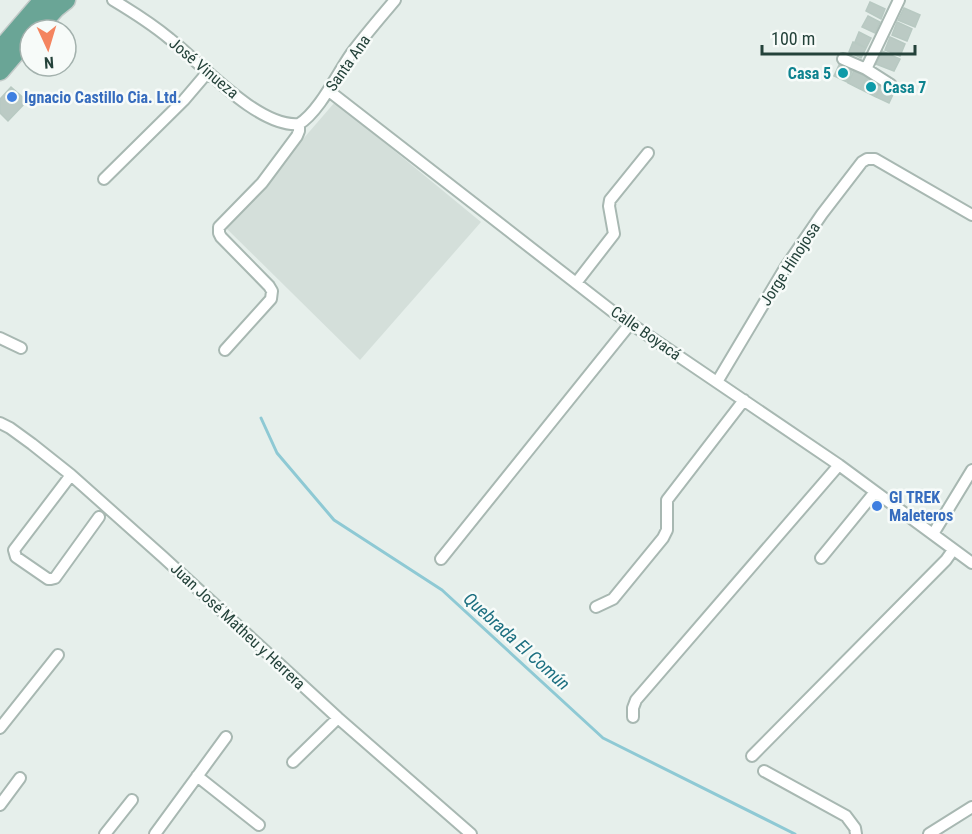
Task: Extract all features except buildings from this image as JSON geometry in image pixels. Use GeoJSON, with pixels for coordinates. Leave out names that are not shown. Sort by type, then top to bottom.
{"type":"FeatureCollection","features":[{"type":"Feature","properties":{"kind":"main road"},"geometry":{"type":"LineString","coordinates":[[0,50],[43,0]]}},
{"type":"Feature","properties":{"kind":"main road"},"geometry":{"type":"LineString","coordinates":[[47,18],[66,0]]}},
{"type":"Feature","properties":{"kind":"main road"},"geometry":{"type":"LineString","coordinates":[[0,72],[18,50]]}},
{"type":"Feature","properties":{"kind":"street","name":"José Vinueza"},"geometry":{"type":"LineString","coordinates":[[113,0],[171,39],[207,73],[254,109],[284,123],[299,124]]}},
{"type":"Feature","properties":{"kind":"street","name":"Santa Ana"},"geometry":{"type":"LineString","coordinates":[[225,350],[271,299],[272,291],[270,285],[221,237],[219,227],[262,183],[297,136],[299,124],[305,121],[329,91],[352,53],[395,0]]}},
{"type":"Feature","properties":{"kind":"street"},"geometry":{"type":"LineString","coordinates":[[866,69],[899,0]]}},
{"type":"Feature","properties":{"kind":"street"},"geometry":{"type":"LineString","coordinates":[[843,59],[866,69],[891,85]]}},
{"type":"Feature","properties":{"kind":"street"},"geometry":{"type":"LineString","coordinates":[[104,179],[184,100],[207,73]]}},
{"type":"Feature","properties":{"kind":"street","name":"Calle Boyacá"},"geometry":{"type":"LineString","coordinates":[[329,91],[630,324],[839,465],[972,563]]}},
{"type":"Feature","properties":{"kind":"street"},"geometry":{"type":"LineString","coordinates":[[576,283],[614,234],[610,200],[648,153]]}},
{"type":"Feature","properties":{"kind":"street","name":"Jorge Hinojosa"},"geometry":{"type":"LineString","coordinates":[[717,382],[785,268],[822,214],[862,162],[875,159],[972,215]]}},
{"type":"Feature","properties":{"kind":"street"},"geometry":{"type":"LineString","coordinates":[[441,559],[630,324]]}},
{"type":"Feature","properties":{"kind":"street"},"geometry":{"type":"LineString","coordinates":[[0,338],[21,348]]}},
{"type":"Feature","properties":{"kind":"street"},"geometry":{"type":"LineString","coordinates":[[596,607],[613,599],[666,534],[667,500],[744,400]]}},
{"type":"Feature","properties":{"kind":"street","name":"Juan José Matheu y Herrera"},"geometry":{"type":"LineString","coordinates":[[0,423],[33,444],[164,557],[338,718],[471,834]]}},
{"type":"Feature","properties":{"kind":"street"},"geometry":{"type":"LineString","coordinates":[[633,717],[636,700],[839,465]]}},
{"type":"Feature","properties":{"kind":"street"},"geometry":{"type":"LineString","coordinates":[[933,534],[972,470]]}},
{"type":"Feature","properties":{"kind":"street"},"geometry":{"type":"LineString","coordinates":[[70,475],[14,550],[16,557],[48,579],[55,578],[99,517]]}},
{"type":"Feature","properties":{"kind":"street"},"geometry":{"type":"LineString","coordinates":[[821,558],[875,492]]}},
{"type":"Feature","properties":{"kind":"street"},"geometry":{"type":"LineString","coordinates":[[752,756],[946,560],[953,550]]}},
{"type":"Feature","properties":{"kind":"street"},"geometry":{"type":"LineString","coordinates":[[0,728],[58,655]]}},
{"type":"Feature","properties":{"kind":"street"},"geometry":{"type":"LineString","coordinates":[[293,762],[338,718]]}},
{"type":"Feature","properties":{"kind":"street"},"geometry":{"type":"LineString","coordinates":[[155,834],[226,737]]}},
{"type":"Feature","properties":{"kind":"street"},"geometry":{"type":"LineString","coordinates":[[764,771],[846,816],[855,828],[856,834]]}},
{"type":"Feature","properties":{"kind":"street"},"geometry":{"type":"LineString","coordinates":[[197,776],[259,825]]}},
{"type":"Feature","properties":{"kind":"street"},"geometry":{"type":"LineString","coordinates":[[0,805],[20,778]]}},
{"type":"Feature","properties":{"kind":"street"},"geometry":{"type":"LineString","coordinates":[[105,834],[132,800]]}},
{"type":"Feature","properties":{"kind":"street"},"geometry":{"type":"LineString","coordinates":[[928,834],[972,807]]}},
{"type":"Feature","properties":{"kind":"shaded area"},"geometry":{"type":"Polygon","coordinates":[[[335,102],[481,222],[360,360],[226,228],[335,102]]]}},
{"type":"Feature","properties":{"kind":"waterway","name":"Quebrada El Común"},"geometry":{"type":"LineString","coordinates":[[261,418],[277,453],[334,520],[442,590],[603,738],[795,834]]}},
{"type":"Feature","properties":{"kind":"place","name":"Casa 5"},"geometry":{"type":"Point","coordinates":[843,73]}},
{"type":"Feature","properties":{"kind":"place","name":"Casa 7"},"geometry":{"type":"Point","coordinates":[871,87]}},
{"type":"Feature","properties":{"kind":"place","name":"Ignacio Castillo Cia. Ltd."},"geometry":{"type":"Point","coordinates":[12,97]}},
{"type":"Feature","properties":{"kind":"place","name":"GI TREK Maleteros"},"geometry":{"type":"Point","coordinates":[877,506]}}]}
